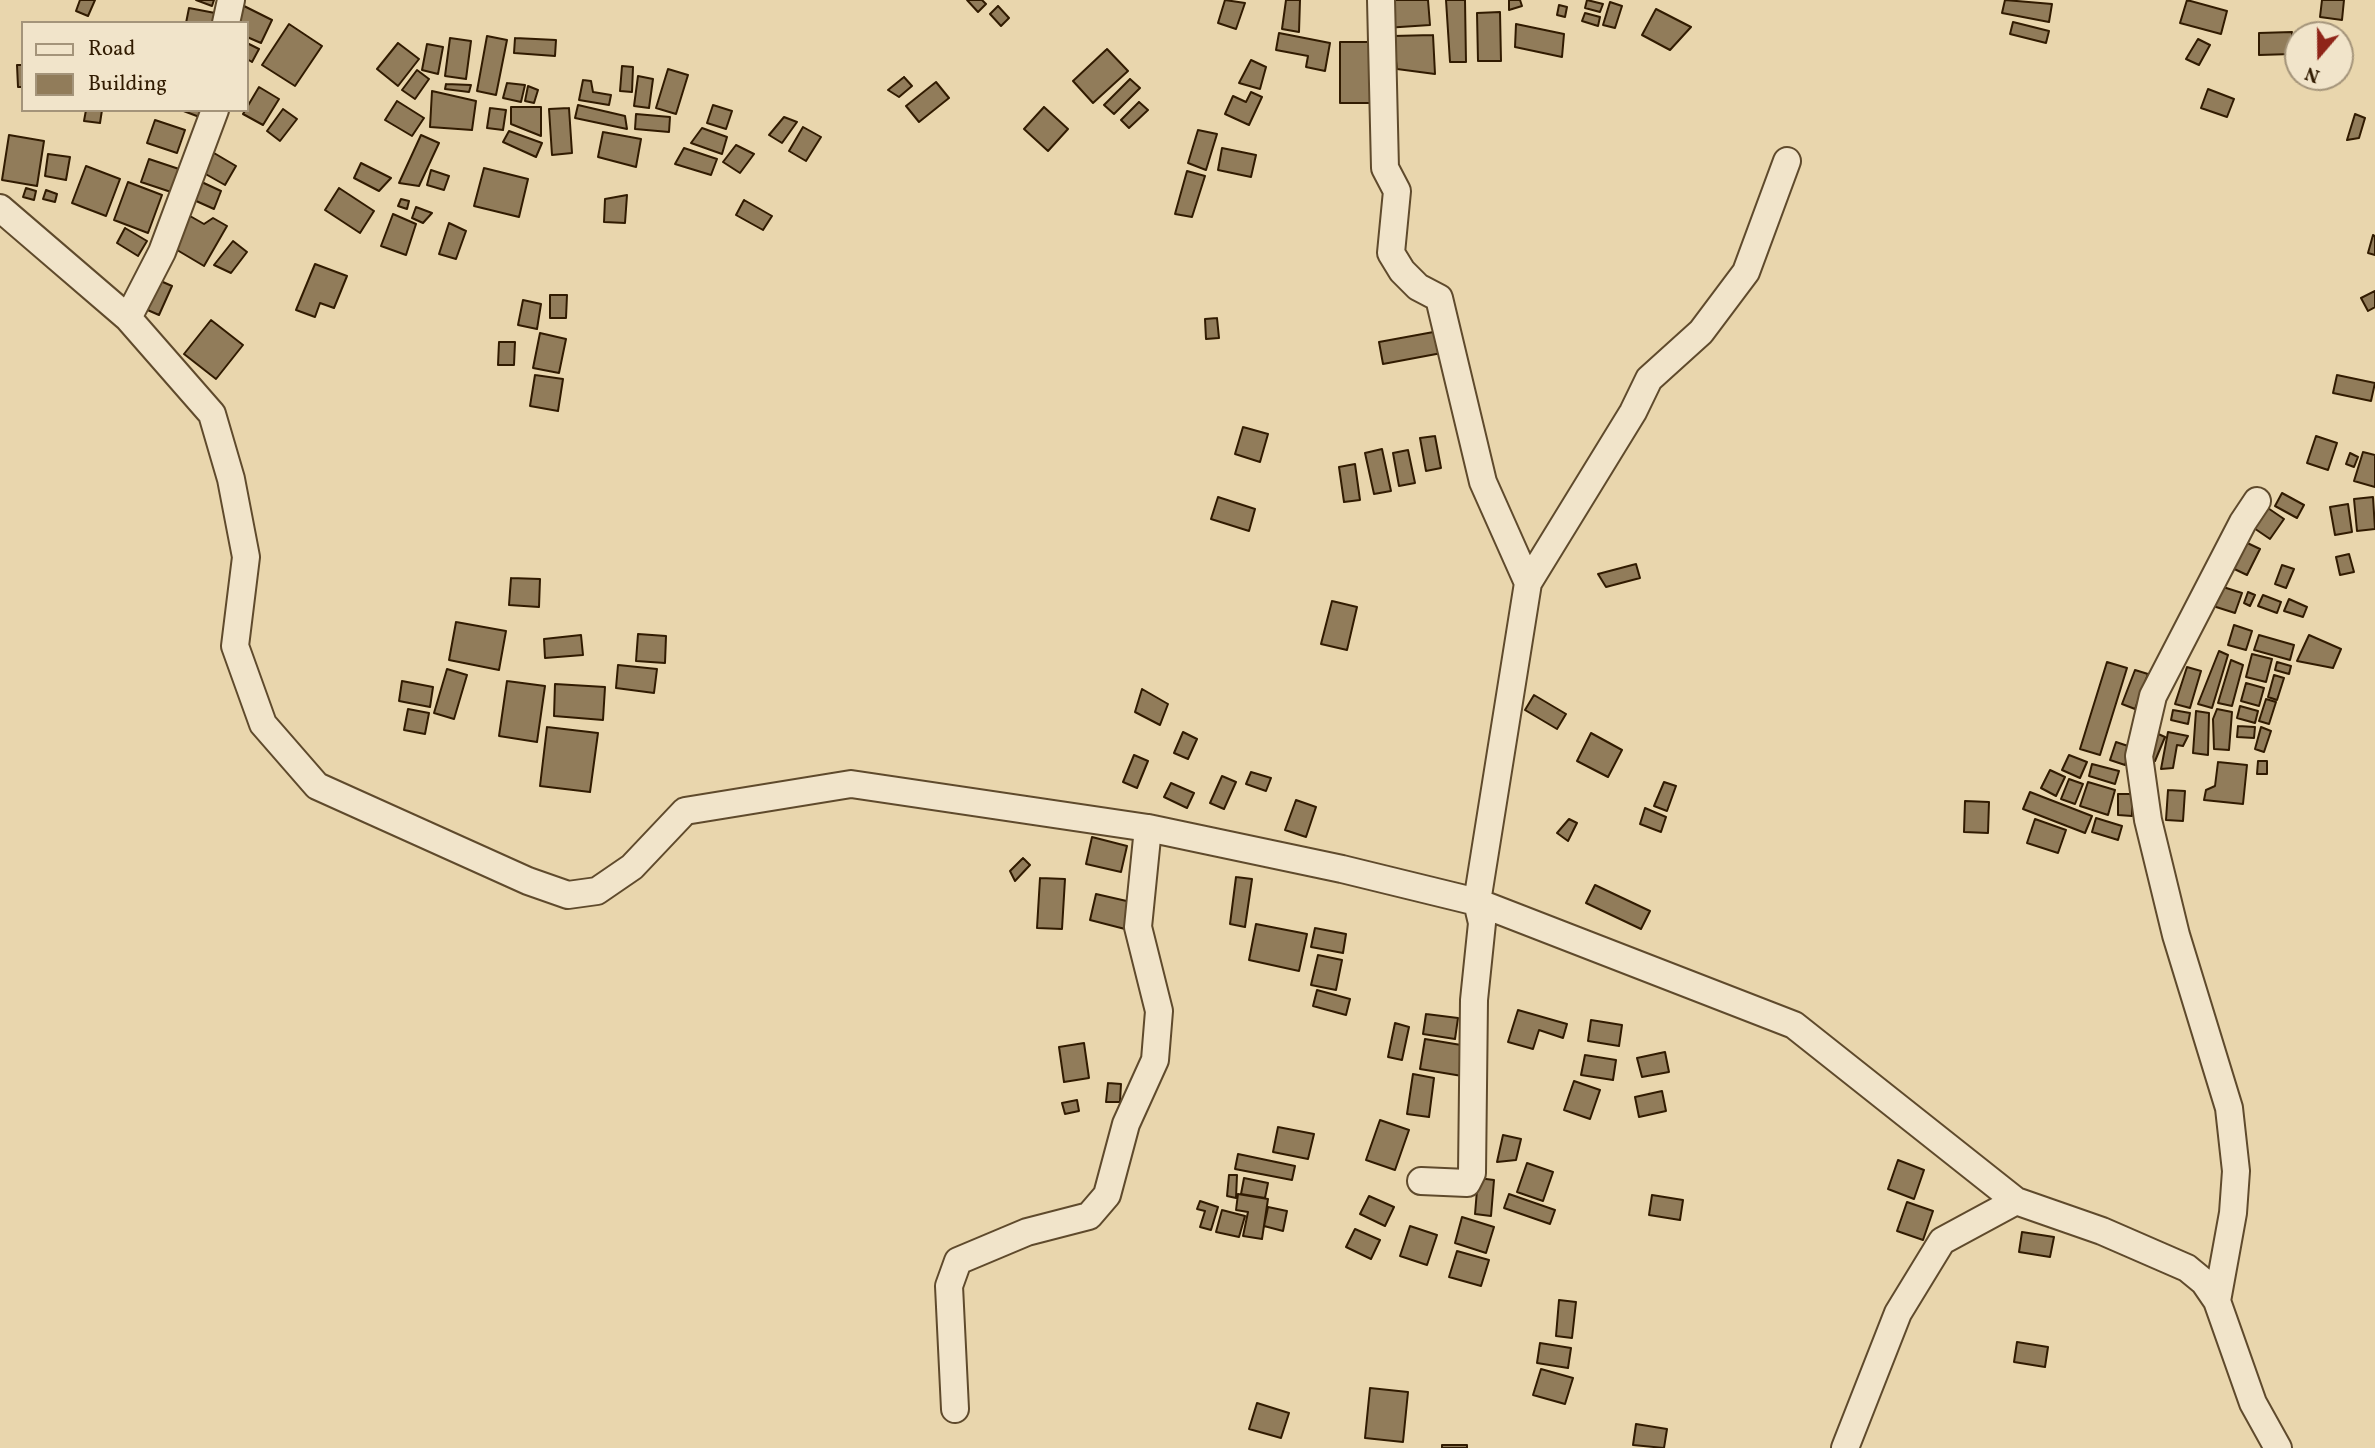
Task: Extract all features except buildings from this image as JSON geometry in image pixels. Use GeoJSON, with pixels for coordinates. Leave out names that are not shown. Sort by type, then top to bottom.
{"type":"FeatureCollection","features":[{"type":"Feature","properties":{"kind":"street"},"geometry":{"type":"LineString","coordinates":[[226,21],[230,0]]}},
{"type":"Feature","properties":{"kind":"street"},"geometry":{"type":"LineString","coordinates":[[1381,0],[1385,169],[1397,191],[1391,253],[1402,271],[1418,287],[1439,298],[1483,482],[1528,583]]}},
{"type":"Feature","properties":{"kind":"street"},"geometry":{"type":"LineString","coordinates":[[128,318],[162,252],[214,112]]}},
{"type":"Feature","properties":{"kind":"street"},"geometry":{"type":"LineString","coordinates":[[1422,1181],[1467,1183],[1472,1173],[1474,1000],[1482,923],[1478,902],[1528,583],[1633,412],[1649,379],[1701,332],[1746,272],[1787,161]]}},
{"type":"Feature","properties":{"kind":"street"},"geometry":{"type":"LineString","coordinates":[[0,208],[128,318],[212,414],[231,479],[246,556],[235,646],[263,724],[317,786],[527,881],[568,895],[597,891],[632,867],[685,811],[851,784],[1148,828],[1342,869],[1478,902],[1794,1025],[2016,1201],[2102,1231],[2187,1268],[2204,1282],[2217,1301],[2249,1394],[2269,1436],[2278,1448]]}},
{"type":"Feature","properties":{"kind":"street"},"geometry":{"type":"LineString","coordinates":[[2217,1301],[2233,1213],[2235,1171],[2229,1108],[2176,935],[2148,820],[2139,755],[2154,696],[2243,522],[2258,502]]}},
{"type":"Feature","properties":{"kind":"street"},"geometry":{"type":"LineString","coordinates":[[955,1409],[949,1286],[958,1261],[1027,1232],[1089,1216],[1107,1195],[1126,1124],[1155,1060],[1159,1011],[1138,927],[1148,828]]}},
{"type":"Feature","properties":{"kind":"street"},"geometry":{"type":"LineString","coordinates":[[1845,1448],[1898,1313],[1942,1241],[2016,1201]]}}]}
